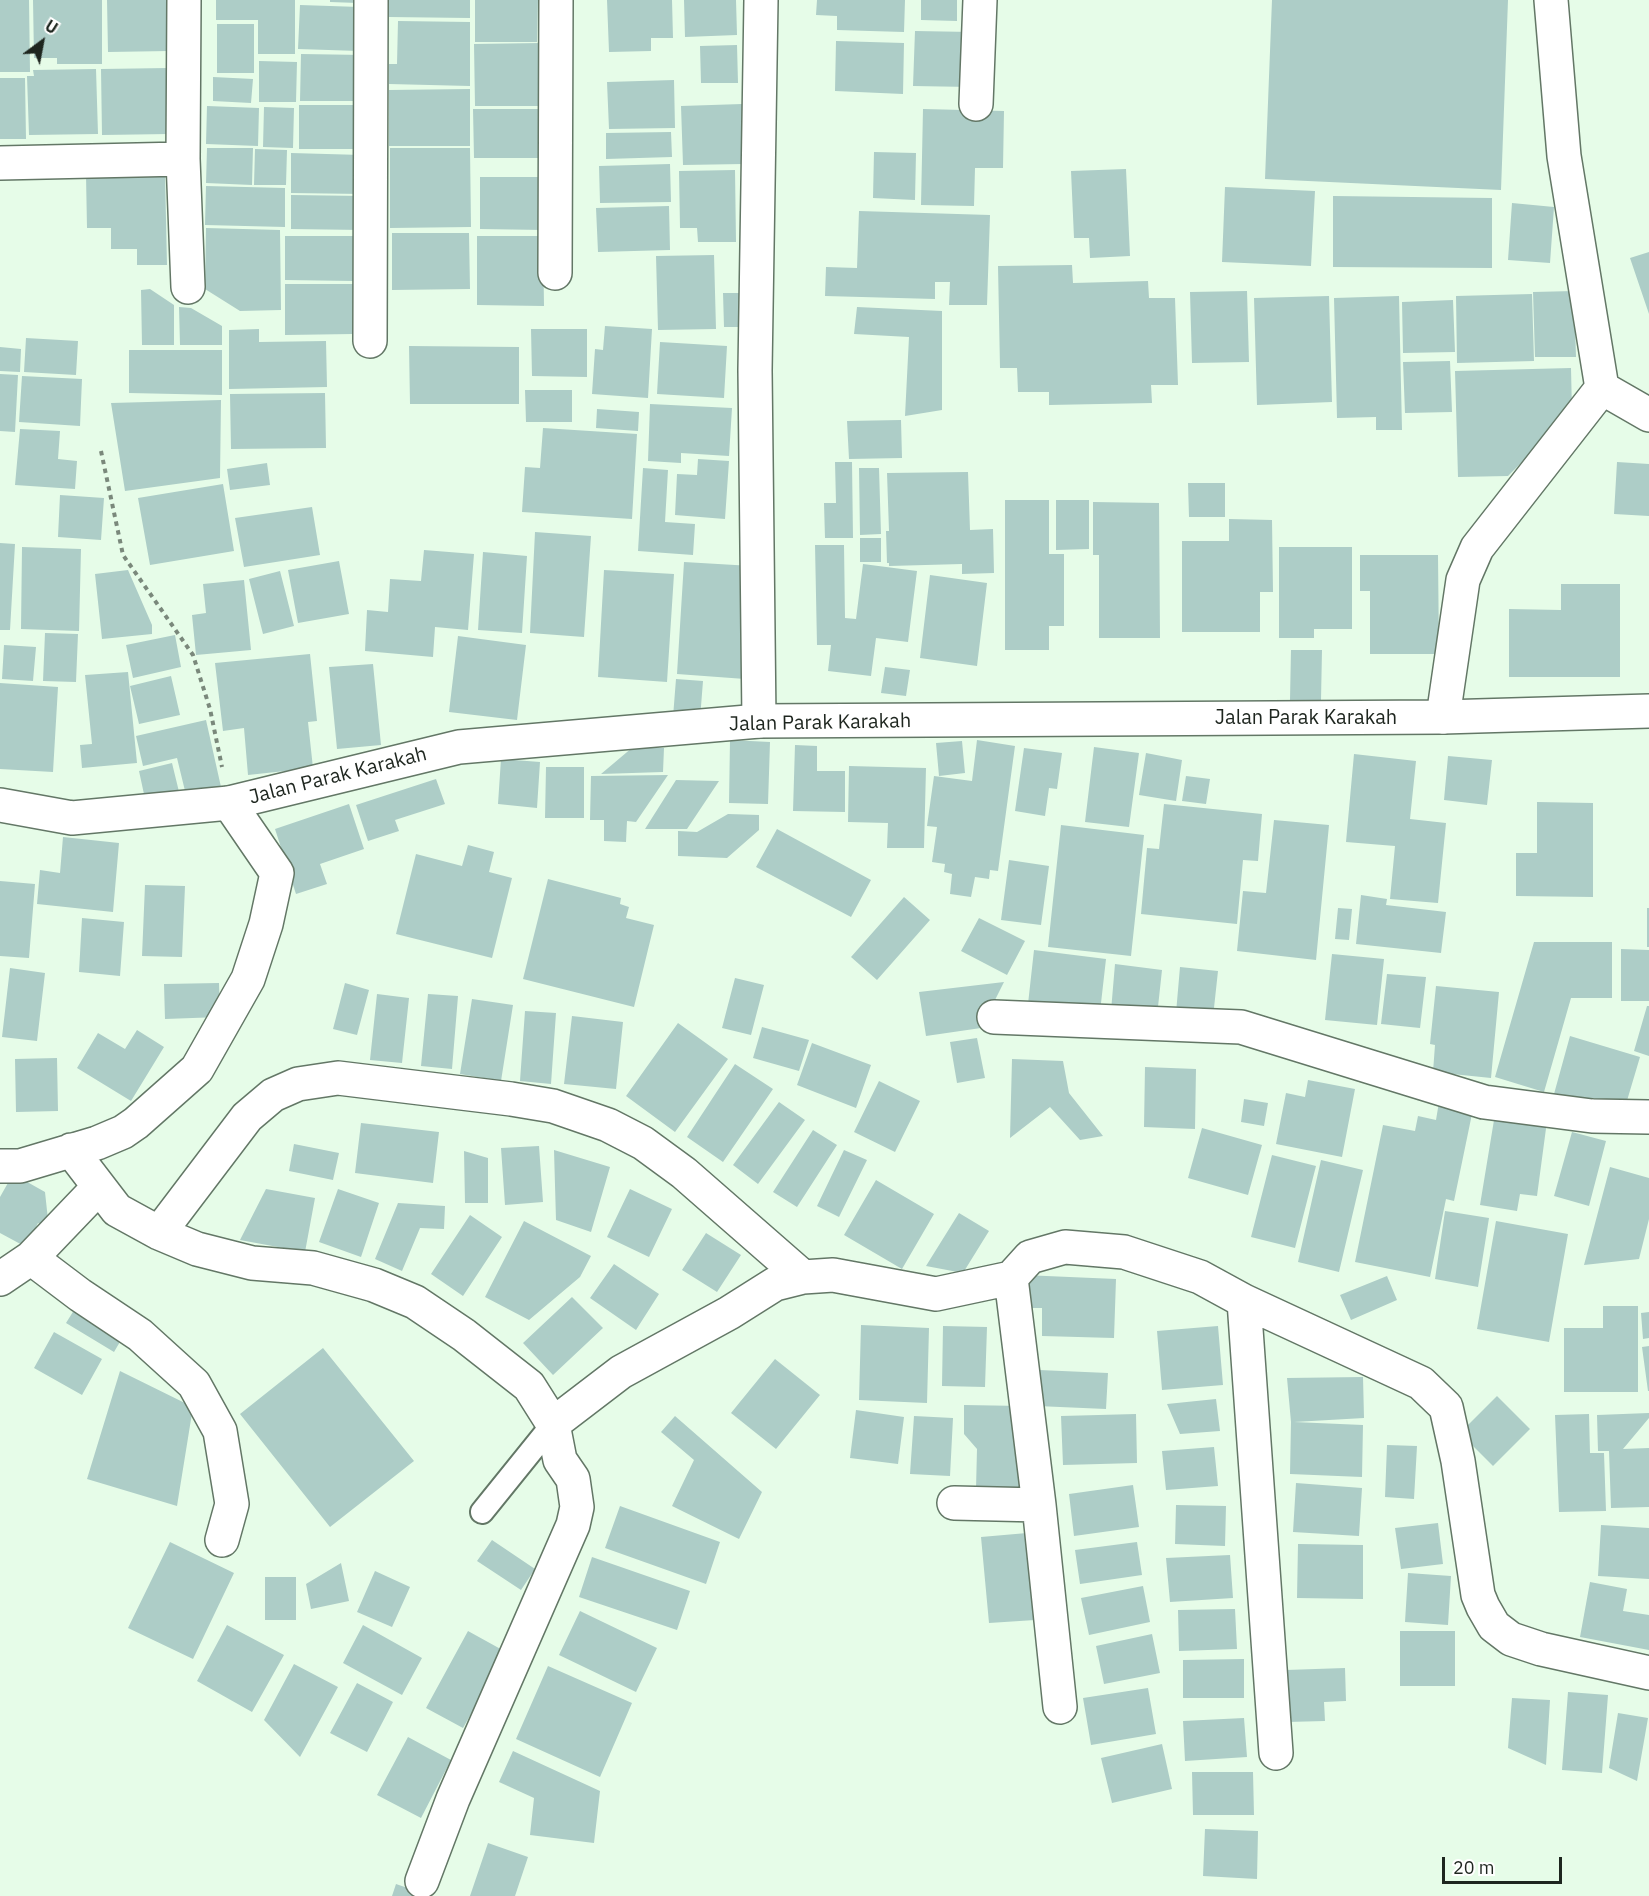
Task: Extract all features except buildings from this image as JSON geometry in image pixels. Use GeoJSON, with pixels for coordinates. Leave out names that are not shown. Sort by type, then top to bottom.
{"type":"FeatureCollection","features":[{"type":"Feature","properties":{"kind":"street"},"geometry":{"type":"LineString","coordinates":[[184,0],[183,159],[188,287]]}},
{"type":"Feature","properties":{"kind":"street"},"geometry":{"type":"LineString","coordinates":[[370,341],[371,0]]}},
{"type":"Feature","properties":{"kind":"street"},"geometry":{"type":"LineString","coordinates":[[555,273],[556,0]]}},
{"type":"Feature","properties":{"kind":"street"},"geometry":{"type":"LineString","coordinates":[[759,722],[755,370],[761,0]]}},
{"type":"Feature","properties":{"kind":"street"},"geometry":{"type":"LineString","coordinates":[[976,104],[980,0]]}},
{"type":"Feature","properties":{"kind":"street"},"geometry":{"type":"LineString","coordinates":[[1443,717],[1463,580],[1477,548],[1602,388],[1564,156],[1551,0]]}},
{"type":"Feature","properties":{"kind":"street"},"geometry":{"type":"LineString","coordinates":[[0,163],[183,159]]}},
{"type":"Feature","properties":{"kind":"street"},"geometry":{"type":"LineString","coordinates":[[1602,388],[1649,415]]}},
{"type":"Feature","properties":{"kind":"street","name":"Jalan Parak Karakah"},"geometry":{"type":"LineString","coordinates":[[0,805],[72,818],[229,803],[459,747],[759,722],[1443,717],[1649,711]]}},
{"type":"Feature","properties":{"kind":"street"},"geometry":{"type":"LineString","coordinates":[[0,1166],[20,1166],[97,1143],[123,1132],[197,1069],[248,979],[266,924],[277,873],[229,803]]}},
{"type":"Feature","properties":{"kind":"street"},"geometry":{"type":"LineString","coordinates":[[994,1017],[1241,1027],[1484,1102],[1592,1116],[1649,1117]]}},
{"type":"Feature","properties":{"kind":"street"},"geometry":{"type":"LineString","coordinates":[[159,1233],[247,1117],[273,1095],[298,1084],[338,1078],[552,1106],[608,1125],[643,1143],[684,1173],[802,1277]]}},
{"type":"Feature","properties":{"kind":"street"},"geometry":{"type":"LineString","coordinates":[[71,1150],[117,1210],[159,1233],[197,1249],[252,1263],[314,1268],[374,1285],[415,1302],[464,1335],[529,1386],[553,1424],[560,1460],[573,1479],[577,1507],[573,1525],[453,1799],[422,1881]]}},
{"type":"Feature","properties":{"kind":"street"},"geometry":{"type":"LineString","coordinates":[[0,1279],[31,1258],[98,1188]]}},
{"type":"Feature","properties":{"kind":"street"},"geometry":{"type":"LineString","coordinates":[[553,1424],[621,1372],[729,1313],[775,1284],[802,1277],[832,1275],[936,1294],[1011,1278],[1030,1257],[1065,1247],[1124,1252],[1200,1277],[1421,1383],[1446,1407],[1458,1461],[1478,1596],[1494,1626],[1511,1639],[1649,1673]]}},
{"type":"Feature","properties":{"kind":"street"},"geometry":{"type":"LineString","coordinates":[[31,1258],[140,1335],[194,1384],[220,1431],[232,1504],[222,1540]]}},
{"type":"Feature","properties":{"kind":"street"},"geometry":{"type":"LineString","coordinates":[[1011,1278],[1039,1505],[1060,1707]]}},
{"type":"Feature","properties":{"kind":"street"},"geometry":{"type":"LineString","coordinates":[[1244,1300],[1276,1753]]}},
{"type":"Feature","properties":{"kind":"street"},"geometry":{"type":"LineString","coordinates":[[954,1503],[1039,1505]]}},
{"type":"Feature","properties":{"kind":"lane"},"geometry":{"type":"LineString","coordinates":[[482,1512],[553,1424]]}},
{"type":"Feature","properties":{"kind":"path"},"geometry":{"type":"LineString","coordinates":[[101,451],[123,555],[193,655],[210,709],[229,803]]}}]}
